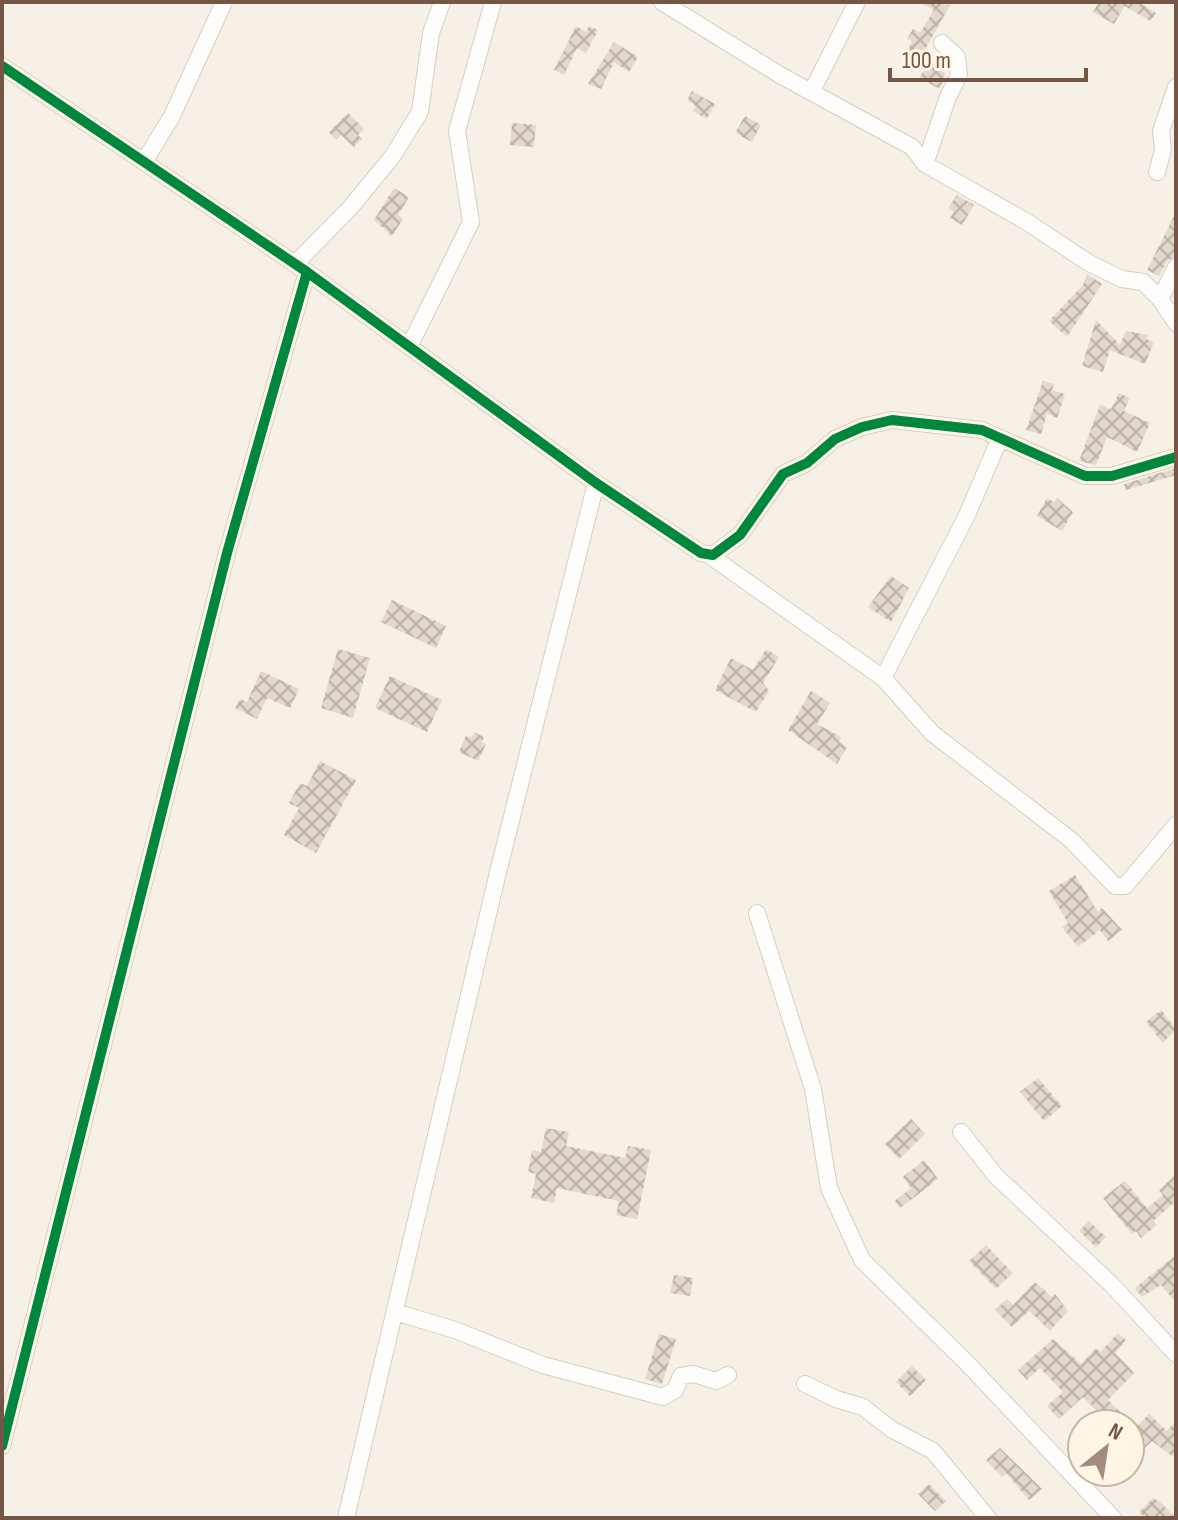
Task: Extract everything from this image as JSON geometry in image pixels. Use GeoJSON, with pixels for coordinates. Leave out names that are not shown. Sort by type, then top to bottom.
{"type":"FeatureCollection","features":[{"type":"Feature","properties":{"kind":"street"},"geometry":{"type":"LineString","coordinates":[[144,162],[172,116],[224,2]]}},
{"type":"Feature","properties":{"kind":"street"},"geometry":{"type":"LineString","coordinates":[[2,1446],[9,1385],[301,268],[392,157],[420,112],[431,33],[442,2]]}},
{"type":"Feature","properties":{"kind":"street"},"geometry":{"type":"LineString","coordinates":[[410,345],[471,222],[457,131],[493,2]]}},
{"type":"Feature","properties":{"kind":"street"},"geometry":{"type":"LineString","coordinates":[[662,2],[714,37],[912,147],[925,164],[1027,222],[1089,263],[1122,279],[1143,282],[1160,299],[1176,323]]}},
{"type":"Feature","properties":{"kind":"street"},"geometry":{"type":"LineString","coordinates":[[812,91],[857,2]]}},
{"type":"Feature","properties":{"kind":"street"},"geometry":{"type":"LineString","coordinates":[[925,164],[948,97],[959,75],[957,57],[942,43]]}},
{"type":"Feature","properties":{"kind":"street"},"geometry":{"type":"LineString","coordinates":[[2,66],[301,268],[596,483],[709,555],[883,678],[932,733],[1071,840],[1115,886],[1125,886],[1176,825]]}},
{"type":"Feature","properties":{"kind":"street"},"geometry":{"type":"LineString","coordinates":[[1157,172],[1163,150],[1161,131],[1176,87]]}},
{"type":"Feature","properties":{"kind":"street"},"geometry":{"type":"LineString","coordinates":[[1160,299],[1176,267]]}},
{"type":"Feature","properties":{"kind":"street"},"geometry":{"type":"LineString","coordinates":[[709,555],[731,544],[740,535],[783,474],[807,463],[835,439],[862,427],[892,420],[953,424],[1000,438],[1085,476],[1112,476],[1176,457]]}},
{"type":"Feature","properties":{"kind":"street"},"geometry":{"type":"LineString","coordinates":[[883,678],[967,515],[1000,438]]}},
{"type":"Feature","properties":{"kind":"street"},"geometry":{"type":"LineString","coordinates":[[346,1518],[498,872],[596,483]]}},
{"type":"Feature","properties":{"kind":"street"},"geometry":{"type":"LineString","coordinates":[[757,913],[813,1089],[829,1188],[862,1260],[1053,1452],[1113,1518]]}},
{"type":"Feature","properties":{"kind":"street"},"geometry":{"type":"LineString","coordinates":[[961,1132],[996,1176],[1112,1285],[1176,1354]]}},
{"type":"Feature","properties":{"kind":"street"},"geometry":{"type":"LineString","coordinates":[[395,1312],[455,1330],[543,1365],[663,1397],[675,1390],[681,1376],[694,1374],[716,1381],[728,1375]]}},
{"type":"Feature","properties":{"kind":"street"},"geometry":{"type":"LineString","coordinates":[[805,1384],[836,1399],[863,1407],[891,1429],[933,1451],[988,1518]]}},
{"type":"Feature","properties":{"kind":"building"},"geometry":{"type":"Polygon","coordinates":[[[920,2],[950,5],[918,62],[905,56],[912,41],[907,39],[913,29],[920,33],[934,10],[920,2]]]}},
{"type":"Feature","properties":{"kind":"building"},"geometry":{"type":"Polygon","coordinates":[[[1099,2],[1138,2],[1156,13],[1150,21],[1125,6],[1114,24],[1093,12],[1099,2]]]}},
{"type":"Feature","properties":{"kind":"building"},"geometry":{"type":"Polygon","coordinates":[[[576,26],[586,32],[589,26],[598,30],[586,53],[577,48],[564,75],[554,70],[576,26]]]}},
{"type":"Feature","properties":{"kind":"building"},"geometry":{"type":"Polygon","coordinates":[[[614,42],[638,57],[629,72],[614,62],[601,89],[588,84],[614,42]]]}},
{"type":"Feature","properties":{"kind":"building"},"geometry":{"type":"Polygon","coordinates":[[[928,64],[945,73],[940,89],[919,78],[928,64]]]}},
{"type":"Feature","properties":{"kind":"building"},"geometry":{"type":"Polygon","coordinates":[[[692,91],[715,104],[707,119],[693,111],[696,106],[687,100],[692,91]]]}},
{"type":"Feature","properties":{"kind":"building"},"geometry":{"type":"Polygon","coordinates":[[[348,113],[364,129],[358,135],[362,139],[354,147],[341,135],[336,140],[329,132],[348,113]]]}},
{"type":"Feature","properties":{"kind":"building"},"geometry":{"type":"Polygon","coordinates":[[[745,116],[761,125],[752,142],[735,133],[745,116]]]}},
{"type":"Feature","properties":{"kind":"building"},"geometry":{"type":"Polygon","coordinates":[[[512,123],[536,125],[534,147],[510,145],[512,123]]]}},
{"type":"Feature","properties":{"kind":"building"},"geometry":{"type":"Polygon","coordinates":[[[394,188],[409,197],[398,215],[403,219],[392,236],[374,220],[394,188]]]}},
{"type":"Feature","properties":{"kind":"building"},"geometry":{"type":"Polygon","coordinates":[[[957,195],[974,205],[962,225],[950,218],[954,212],[948,208],[957,195]]]}},
{"type":"Feature","properties":{"kind":"building"},"geometry":{"type":"Polygon","coordinates":[[[1176,212],[1176,256],[1167,261],[1159,276],[1147,270],[1176,212]]]}},
{"type":"Feature","properties":{"kind":"building"},"geometry":{"type":"Polygon","coordinates":[[[1087,274],[1102,284],[1067,337],[1049,321],[1083,285],[1087,274]]]}},
{"type":"Feature","properties":{"kind":"building"},"geometry":{"type":"Polygon","coordinates":[[[1096,320],[1120,345],[1126,331],[1148,335],[1146,339],[1154,342],[1145,364],[1110,350],[1103,372],[1082,366],[1096,320]]]}},
{"type":"Feature","properties":{"kind":"building"},"geometry":{"type":"Polygon","coordinates":[[[1043,381],[1054,384],[1052,390],[1065,394],[1057,418],[1047,414],[1041,434],[1026,430],[1043,381]]]}},
{"type":"Feature","properties":{"kind":"building"},"geometry":{"type":"Polygon","coordinates":[[[1119,393],[1130,398],[1124,411],[1150,423],[1137,452],[1107,437],[1096,465],[1079,461],[1100,405],[1111,409],[1119,393]]]}},
{"type":"Feature","properties":{"kind":"building"},"geometry":{"type":"Polygon","coordinates":[[[1176,468],[1176,475],[1126,490],[1124,484],[1176,468]]]}},
{"type":"Feature","properties":{"kind":"building"},"geometry":{"type":"Polygon","coordinates":[[[1047,498],[1054,502],[1057,498],[1073,512],[1062,531],[1037,516],[1047,498]]]}},
{"type":"Feature","properties":{"kind":"building"},"geometry":{"type":"Polygon","coordinates":[[[891,576],[909,588],[891,622],[868,607],[891,576]]]}},
{"type":"Feature","properties":{"kind":"building"},"geometry":{"type":"Polygon","coordinates":[[[392,600],[446,626],[436,648],[381,622],[392,600]]]}},
{"type":"Feature","properties":{"kind":"building"},"geometry":{"type":"Polygon","coordinates":[[[338,649],[370,658],[353,718],[321,708],[338,649]]]}},
{"type":"Feature","properties":{"kind":"building"},"geometry":{"type":"Polygon","coordinates":[[[766,649],[779,657],[763,683],[769,691],[756,712],[715,690],[731,658],[753,670],[766,649]]]}},
{"type":"Feature","properties":{"kind":"building"},"geometry":{"type":"Polygon","coordinates":[[[261,671],[299,689],[290,708],[267,698],[257,719],[235,708],[240,699],[247,702],[261,671]]]}},
{"type":"Feature","properties":{"kind":"building"},"geometry":{"type":"Polygon","coordinates":[[[390,676],[442,700],[427,732],[375,708],[390,676]]]}},
{"type":"Feature","properties":{"kind":"building"},"geometry":{"type":"Polygon","coordinates":[[[811,691],[830,703],[817,724],[841,737],[839,742],[847,747],[837,764],[788,730],[811,691]]]}},
{"type":"Feature","properties":{"kind":"building"},"geometry":{"type":"Polygon","coordinates":[[[474,732],[484,737],[482,742],[486,744],[478,761],[459,752],[466,735],[472,738],[474,732]]]}},
{"type":"Feature","properties":{"kind":"building"},"geometry":{"type":"Polygon","coordinates":[[[320,761],[356,780],[316,853],[284,835],[299,808],[289,803],[300,783],[307,786],[320,761]]]}},
{"type":"Feature","properties":{"kind":"building"},"geometry":{"type":"Polygon","coordinates":[[[1075,875],[1098,912],[1102,908],[1122,930],[1108,941],[1100,930],[1078,947],[1062,927],[1068,923],[1049,891],[1075,875]]]}},
{"type":"Feature","properties":{"kind":"building"},"geometry":{"type":"Polygon","coordinates":[[[1161,1010],[1176,1029],[1163,1043],[1146,1022],[1161,1010]]]}},
{"type":"Feature","properties":{"kind":"building"},"geometry":{"type":"Polygon","coordinates":[[[1038,1078],[1062,1106],[1044,1121],[1020,1092],[1038,1078]]]}},
{"type":"Feature","properties":{"kind":"building"},"geometry":{"type":"Polygon","coordinates":[[[911,1119],[925,1134],[899,1159],[885,1144],[911,1119]]]}},
{"type":"Feature","properties":{"kind":"building"},"geometry":{"type":"Polygon","coordinates":[[[546,1128],[569,1132],[566,1146],[625,1158],[628,1146],[651,1150],[637,1219],[616,1215],[619,1201],[557,1188],[554,1203],[531,1198],[536,1174],[528,1172],[532,1150],[541,1152],[546,1128]]]}},
{"type":"Feature","properties":{"kind":"building"},"geometry":{"type":"Polygon","coordinates":[[[924,1160],[938,1179],[900,1208],[895,1201],[911,1188],[903,1177],[924,1160]]]}},
{"type":"Feature","properties":{"kind":"building"},"geometry":{"type":"Polygon","coordinates":[[[1176,1174],[1176,1201],[1153,1221],[1157,1225],[1141,1238],[1136,1231],[1132,1234],[1103,1198],[1125,1181],[1147,1208],[1163,1195],[1159,1190],[1176,1174]]]}},
{"type":"Feature","properties":{"kind":"building"},"geometry":{"type":"Polygon","coordinates":[[[1089,1221],[1106,1237],[1096,1247],[1079,1231],[1089,1221]]]}},
{"type":"Feature","properties":{"kind":"building"},"geometry":{"type":"Polygon","coordinates":[[[986,1245],[1013,1273],[996,1289],[969,1261],[986,1245]]]}},
{"type":"Feature","properties":{"kind":"building"},"geometry":{"type":"Polygon","coordinates":[[[1176,1255],[1176,1303],[1161,1285],[1142,1297],[1135,1288],[1176,1255]]]}},
{"type":"Feature","properties":{"kind":"building"},"geometry":{"type":"Polygon","coordinates":[[[674,1275],[693,1278],[690,1296],[670,1293],[674,1275]]]}},
{"type":"Feature","properties":{"kind":"building"},"geometry":{"type":"Polygon","coordinates":[[[1035,1282],[1052,1297],[1055,1294],[1068,1311],[1050,1331],[1029,1311],[1012,1327],[995,1310],[1007,1299],[1013,1305],[1035,1282]]]}},
{"type":"Feature","properties":{"kind":"building"},"geometry":{"type":"Polygon","coordinates":[[[1118,1333],[1126,1340],[1115,1353],[1134,1373],[1108,1400],[1116,1408],[1094,1408],[1083,1397],[1071,1408],[1066,1408],[1066,1413],[1059,1419],[1047,1406],[1063,1392],[1040,1368],[1027,1380],[1018,1370],[1053,1339],[1081,1364],[1096,1348],[1100,1352],[1118,1333]]]}},
{"type":"Feature","properties":{"kind":"building"},"geometry":{"type":"Polygon","coordinates":[[[659,1334],[676,1339],[662,1384],[645,1379],[659,1334]]]}},
{"type":"Feature","properties":{"kind":"building"},"geometry":{"type":"Polygon","coordinates":[[[912,1366],[926,1380],[910,1396],[896,1382],[912,1366]]]}},
{"type":"Feature","properties":{"kind":"building"},"geometry":{"type":"Polygon","coordinates":[[[1149,1414],[1167,1431],[1176,1421],[1176,1459],[1152,1441],[1146,1447],[1146,1417],[1149,1414]]]}},
{"type":"Feature","properties":{"kind":"building"},"geometry":{"type":"Polygon","coordinates":[[[1000,1448],[1042,1489],[1029,1500],[1006,1473],[1002,1477],[986,1460],[1000,1448]]]}},
{"type":"Feature","properties":{"kind":"building"},"geometry":{"type":"Polygon","coordinates":[[[929,1484],[946,1501],[935,1511],[918,1494],[929,1484]]]}},
{"type":"Feature","properties":{"kind":"building"},"geometry":{"type":"Polygon","coordinates":[[[1153,1498],[1176,1518],[1145,1518],[1139,1512],[1153,1498]]]}},
{"type":"Feature","properties":{"kind":"cycle path"},"geometry":{"type":"LineString","coordinates":[[2,66],[307,272],[596,483],[701,553],[713,555],[740,535],[783,474],[807,463],[835,439],[862,427],[892,420],[982,430],[1085,476],[1112,476],[1176,457]]}},
{"type":"Feature","properties":{"kind":"cycle path"},"geometry":{"type":"LineString","coordinates":[[2,1446],[227,553],[307,272]]}}]}
